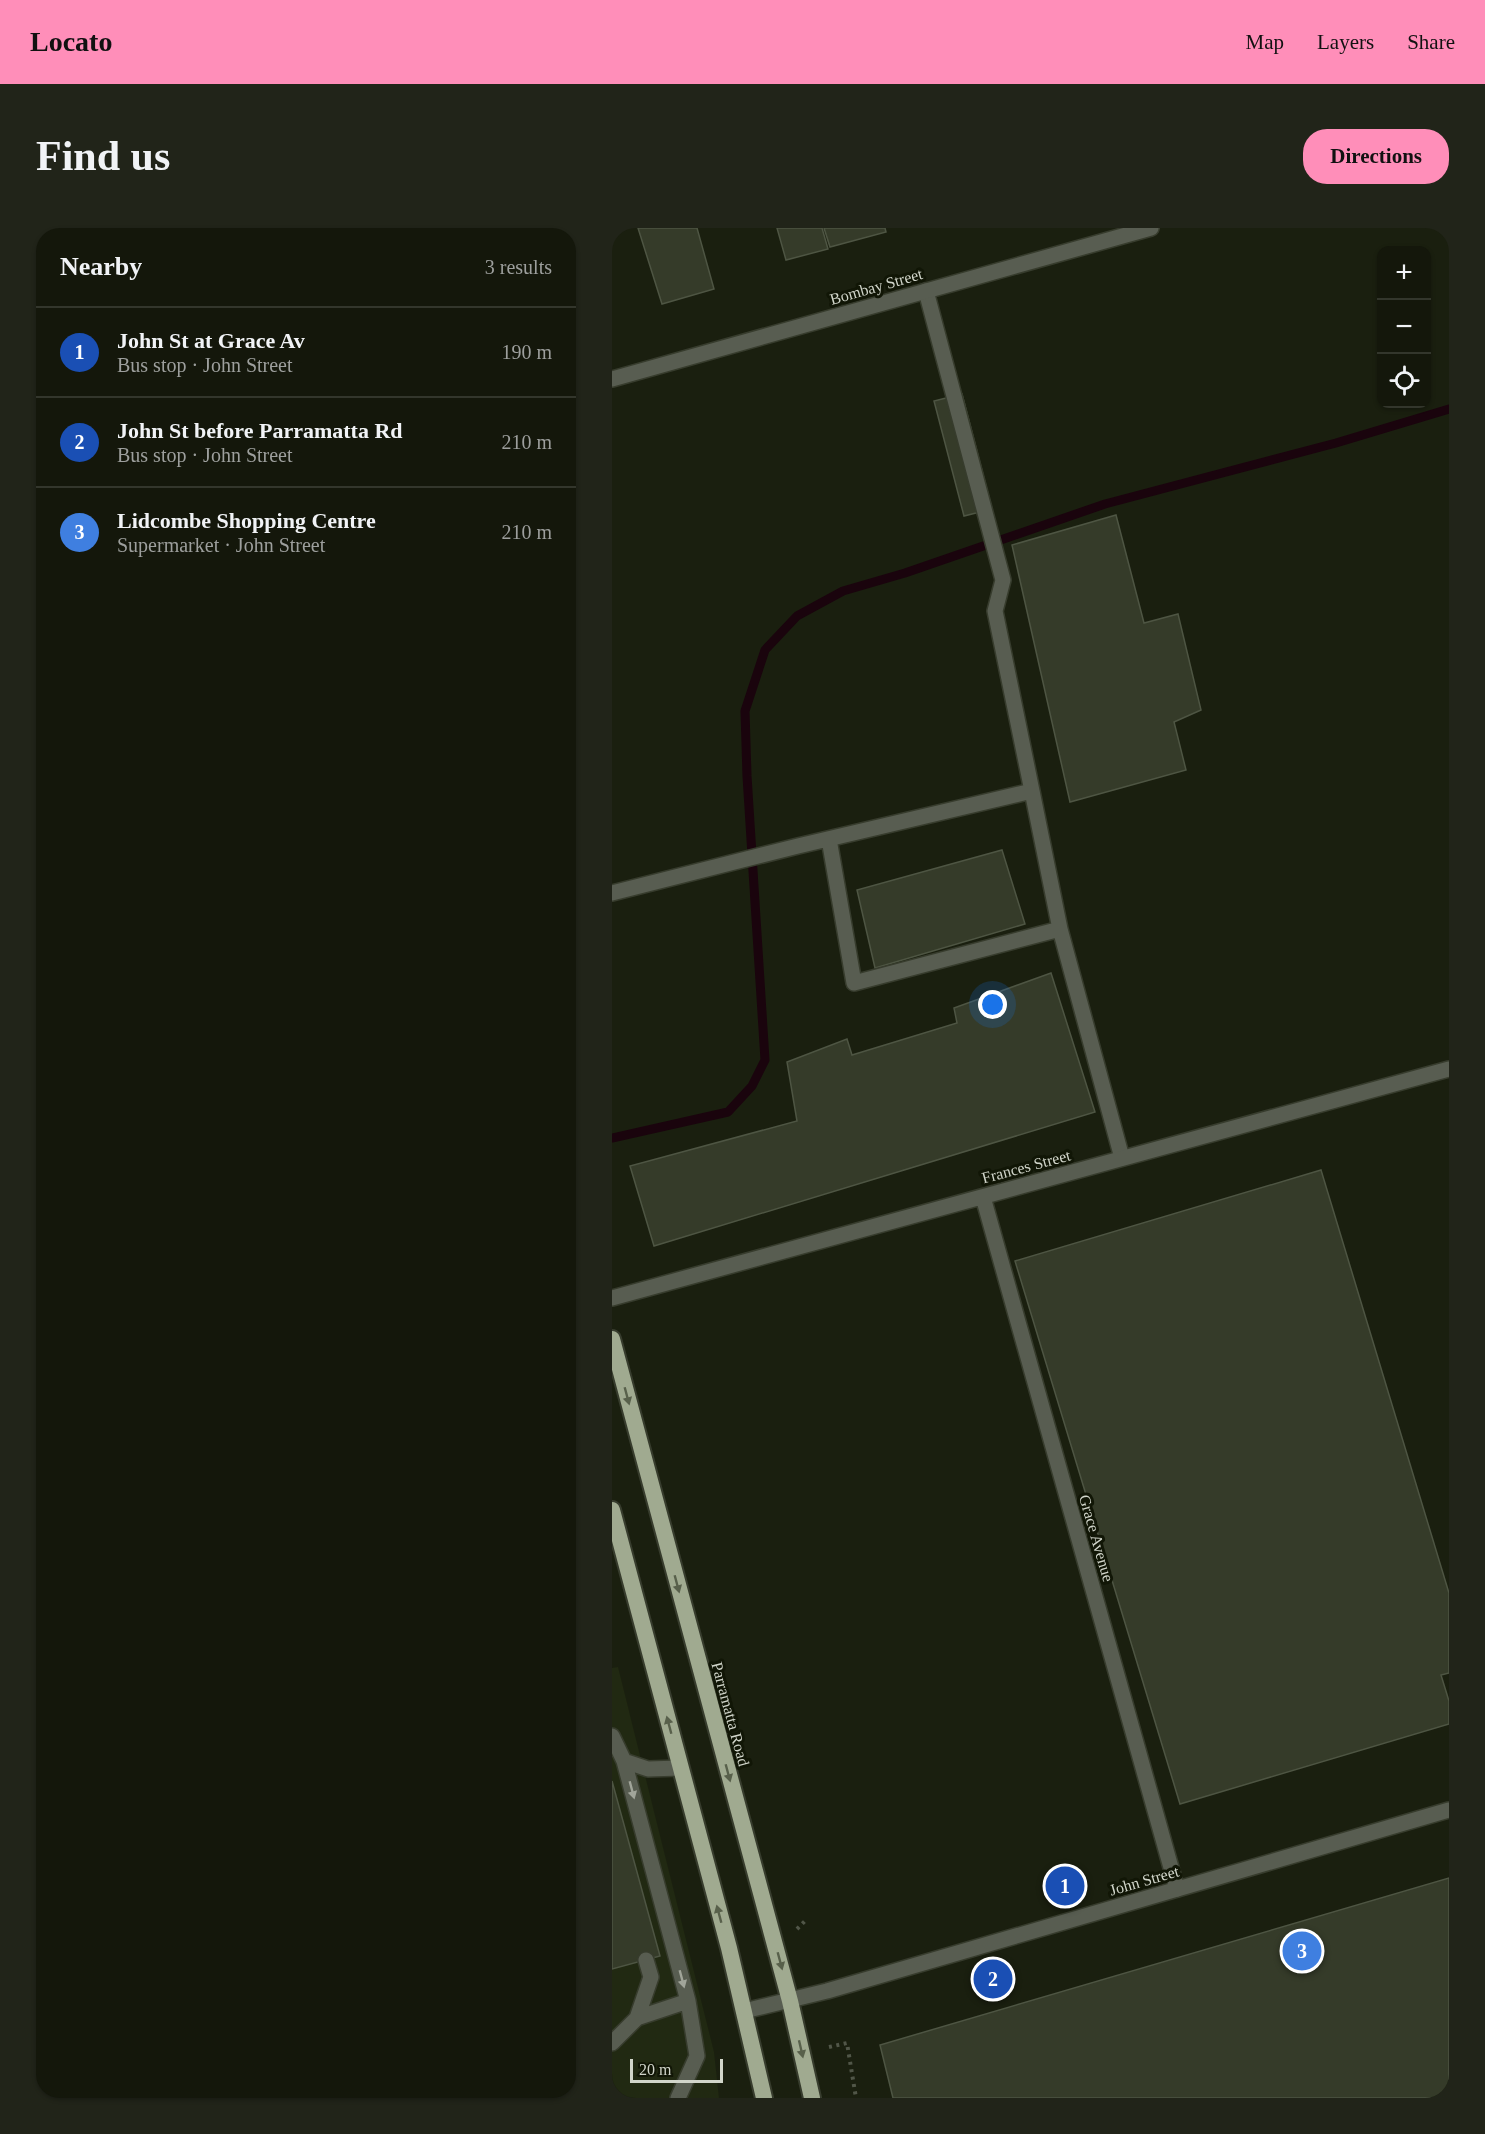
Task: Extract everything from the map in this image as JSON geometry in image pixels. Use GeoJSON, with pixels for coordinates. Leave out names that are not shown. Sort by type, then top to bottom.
{"type":"FeatureCollection","features":[{"type":"Feature","properties":{"kind":"highway","name":"Parramatta Road"},"geometry":{"type":"LineString","coordinates":[[612,1339],[790,2001],[812,2098]]}},
{"type":"Feature","properties":{"kind":"highway"},"geometry":{"type":"LineString","coordinates":[[612,1510],[744,2011],[764,2098]]}},
{"type":"Feature","properties":{"kind":"street","name":"Bombay Street"},"geometry":{"type":"LineString","coordinates":[[612,379],[1151,228]]}},
{"type":"Feature","properties":{"kind":"street"},"geometry":{"type":"LineString","coordinates":[[926,291],[1003,580],[995,611],[1060,929],[1122,1158]]}},
{"type":"Feature","properties":{"kind":"street"},"geometry":{"type":"LineString","coordinates":[[612,893],[1032,791]]}},
{"type":"Feature","properties":{"kind":"street"},"geometry":{"type":"LineString","coordinates":[[829,839],[854,983],[1060,929]]}},
{"type":"Feature","properties":{"kind":"street","name":"Frances Street"},"geometry":{"type":"LineString","coordinates":[[612,1298],[1449,1069]]}},
{"type":"Feature","properties":{"kind":"street","name":"Grace Avenue"},"geometry":{"type":"LineString","coordinates":[[983,1197],[1177,1889]]}},
{"type":"Feature","properties":{"kind":"street"},"geometry":{"type":"LineString","coordinates":[[612,1736],[624,1761],[688,2001],[697,2056],[678,2098]]}},
{"type":"Feature","properties":{"kind":"street"},"geometry":{"type":"LineString","coordinates":[[624,1761],[648,1769],[680,1768]]}},
{"type":"Feature","properties":{"kind":"street","name":"John Street"},"geometry":{"type":"LineString","coordinates":[[744,2011],[790,2001],[1449,1810]]}},
{"type":"Feature","properties":{"kind":"street"},"geometry":{"type":"LineString","coordinates":[[612,2043],[637,2018],[651,1977],[646,1960]]}},
{"type":"Feature","properties":{"kind":"street"},"geometry":{"type":"LineString","coordinates":[[637,2018],[688,2001]]}},
{"type":"Feature","properties":{"kind":"path"},"geometry":{"type":"LineString","coordinates":[[797,1929],[805,1921]]}},
{"type":"Feature","properties":{"kind":"path"},"geometry":{"type":"LineString","coordinates":[[829,2047],[847,2043],[856,2098]]}},
{"type":"Feature","properties":{"kind":"shaded area"},"geometry":{"type":"Polygon","coordinates":[[[618,1667],[714,2052],[719,2098],[612,2098],[612,1668],[618,1667]]]}},
{"type":"Feature","properties":{"kind":"building"},"geometry":{"type":"Polygon","coordinates":[[[638,228],[697,228],[714,289],[662,304],[638,228]]]}},
{"type":"Feature","properties":{"kind":"building"},"geometry":{"type":"Polygon","coordinates":[[[777,228],[822,228],[828,249],[786,260],[777,228]]]}},
{"type":"Feature","properties":{"kind":"building"},"geometry":{"type":"Polygon","coordinates":[[[824,228],[885,228],[886,232],[830,247],[824,228]]]}},
{"type":"Feature","properties":{"kind":"building"},"geometry":{"type":"Polygon","coordinates":[[[962,394],[992,509],[964,516],[934,401],[962,394]]]}},
{"type":"Feature","properties":{"kind":"building"},"geometry":{"type":"Polygon","coordinates":[[[1116,515],[1144,623],[1178,614],[1201,710],[1174,722],[1186,770],[1070,802],[1012,545],[1116,515]]]}},
{"type":"Feature","properties":{"kind":"building"},"geometry":{"type":"Polygon","coordinates":[[[1002,850],[1025,924],[875,968],[857,890],[1002,850]]]}},
{"type":"Feature","properties":{"kind":"building"},"geometry":{"type":"Polygon","coordinates":[[[1051,973],[1095,1112],[654,1246],[630,1166],[797,1121],[787,1062],[847,1039],[852,1055],[957,1023],[954,1008],[1051,973]]]}},
{"type":"Feature","properties":{"kind":"building"},"geometry":{"type":"Polygon","coordinates":[[[1321,1170],[1449,1593],[1449,1673],[1441,1675],[1449,1701],[1449,1724],[1180,1804],[1015,1261],[1321,1170]]]}},
{"type":"Feature","properties":{"kind":"building"},"geometry":{"type":"Polygon","coordinates":[[[612,1781],[660,1956],[612,1969],[612,1781]]]}},
{"type":"Feature","properties":{"kind":"building"},"geometry":{"type":"Polygon","coordinates":[[[1449,1878],[1449,2098],[893,2098],[880,2045],[1449,1878]]]}},
{"type":"Feature","properties":{"kind":"waterway"},"geometry":{"type":"LineString","coordinates":[[612,1138],[728,1112],[752,1086],[765,1060],[745,711],[765,650],[797,616],[843,591],[905,573],[1105,504],[1336,443],[1449,409]]}},
{"type":"Feature","properties":{"kind":"place","name":"John St at Grace Av"},"geometry":{"type":"Point","coordinates":[1065,1886]}},
{"type":"Feature","properties":{"kind":"place","name":"Lidcombe Shopping Centre"},"geometry":{"type":"Point","coordinates":[1302,1951]}},
{"type":"Feature","properties":{"kind":"place","name":"John St before Parramatta Rd"},"geometry":{"type":"Point","coordinates":[993,1979]}}]}
